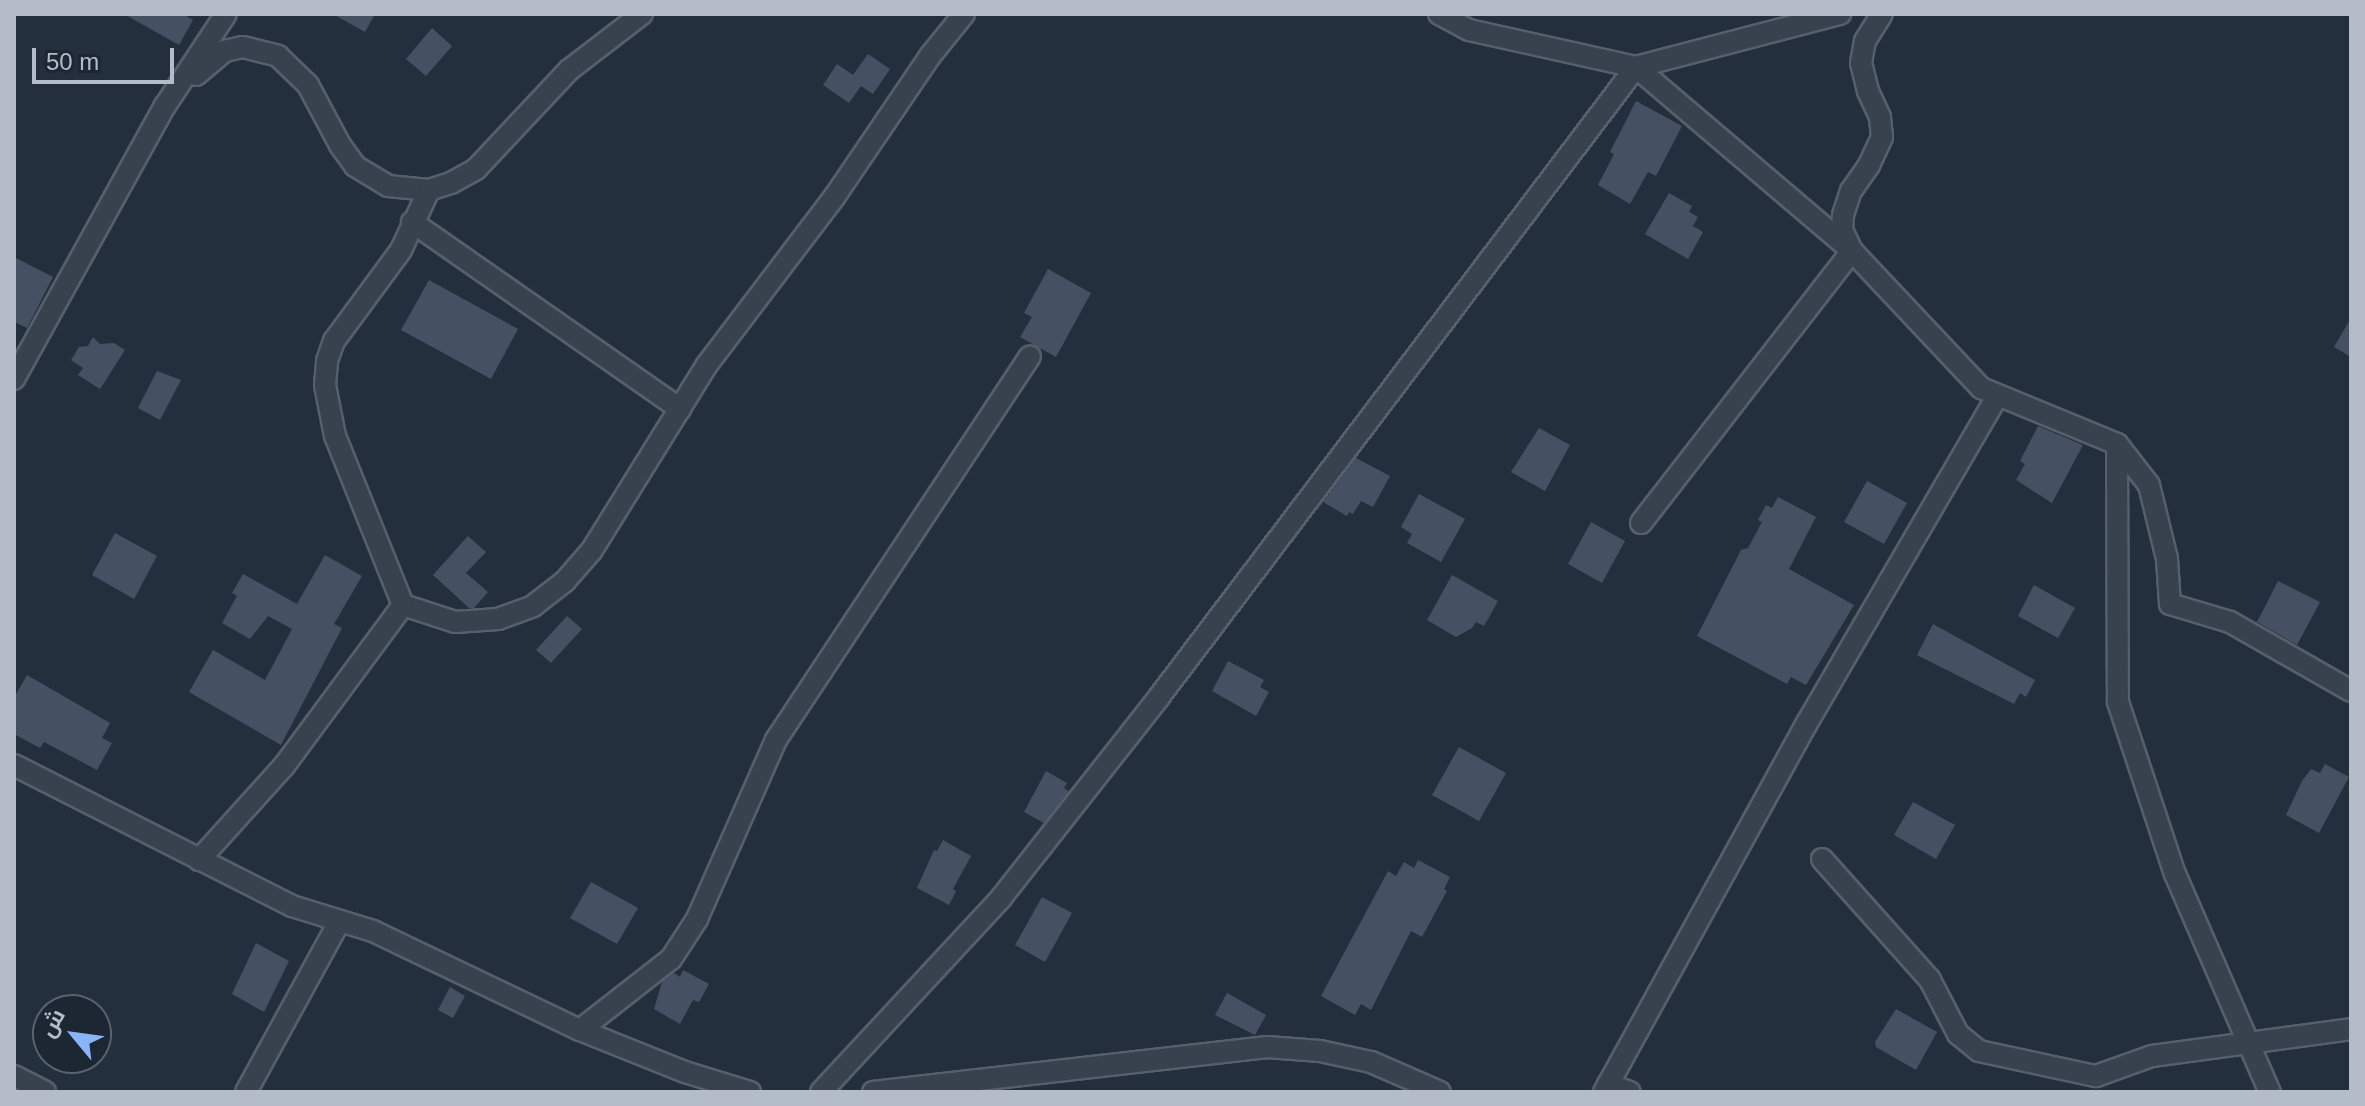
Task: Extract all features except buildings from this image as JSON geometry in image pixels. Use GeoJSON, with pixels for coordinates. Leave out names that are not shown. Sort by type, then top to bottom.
{"type":"FeatureCollection","features":[{"type":"Feature","properties":{"kind":"street"},"geometry":{"type":"LineString","coordinates":[[14,379],[165,106],[226,14]]}},
{"type":"Feature","properties":{"kind":"street"},"geometry":{"type":"LineString","coordinates":[[165,106],[207,63],[225,51],[258,49],[278,56],[301,77],[355,166],[388,186],[429,190],[451,183],[476,169],[569,70],[642,14]]}},
{"type":"Feature","properties":{"kind":"street"},"geometry":{"type":"LineString","coordinates":[[429,190],[401,250],[334,341],[325,385],[335,436],[403,605],[455,622],[498,619],[533,606],[565,581],[592,550],[706,366],[835,196],[922,68],[964,14]]}},
{"type":"Feature","properties":{"kind":"street"},"geometry":{"type":"LineString","coordinates":[[1439,14],[1469,30],[1636,67],[1840,14]]}},
{"type":"Feature","properties":{"kind":"street"},"geometry":{"type":"LineString","coordinates":[[1852,251],[1842,230],[1843,215],[1851,191],[1869,165],[1882,137],[1880,117],[1868,91],[1861,63],[1865,41],[1882,14]]}},
{"type":"Feature","properties":{"kind":"street"},"geometry":{"type":"LineString","coordinates":[[1636,67],[1852,251],[1981,388],[2117,444],[2149,485],[2167,559],[2170,604],[2230,622],[2351,691]]}},
{"type":"Feature","properties":{"kind":"street"},"geometry":{"type":"LineString","coordinates":[[821,1092],[1001,898],[1159,697],[1636,67]]}},
{"type":"Feature","properties":{"kind":"street"},"geometry":{"type":"LineString","coordinates":[[412,222],[680,409]]}},
{"type":"Feature","properties":{"kind":"street"},"geometry":{"type":"LineString","coordinates":[[1641,523],[1852,251]]}},
{"type":"Feature","properties":{"kind":"street"},"geometry":{"type":"LineString","coordinates":[[580,1030],[671,959],[697,919],[776,740],[1030,356]]}},
{"type":"Feature","properties":{"kind":"street"},"geometry":{"type":"LineString","coordinates":[[1630,1092],[1606,1088],[1807,723],[1997,396]]}},
{"type":"Feature","properties":{"kind":"street"},"geometry":{"type":"LineString","coordinates":[[2117,444],[2118,702],[2175,874],[2251,1042],[2270,1092]]}},
{"type":"Feature","properties":{"kind":"street"},"geometry":{"type":"LineString","coordinates":[[199,860],[284,766],[403,605]]}},
{"type":"Feature","properties":{"kind":"street"},"geometry":{"type":"LineString","coordinates":[[14,765],[292,906],[373,931],[580,1030],[685,1072],[750,1092]]}},
{"type":"Feature","properties":{"kind":"street"},"geometry":{"type":"LineString","coordinates":[[1822,859],[1930,980],[1958,1034],[1979,1051],[2096,1076],[2144,1058],[2351,1029]]}},
{"type":"Feature","properties":{"kind":"street"},"geometry":{"type":"LineString","coordinates":[[246,1092],[339,922]]}},
{"type":"Feature","properties":{"kind":"street"},"geometry":{"type":"LineString","coordinates":[[873,1092],[1267,1047],[1320,1051],[1371,1062],[1440,1092]]}},
{"type":"Feature","properties":{"kind":"street"},"geometry":{"type":"LineString","coordinates":[[14,1076],[45,1092]]}}]}
